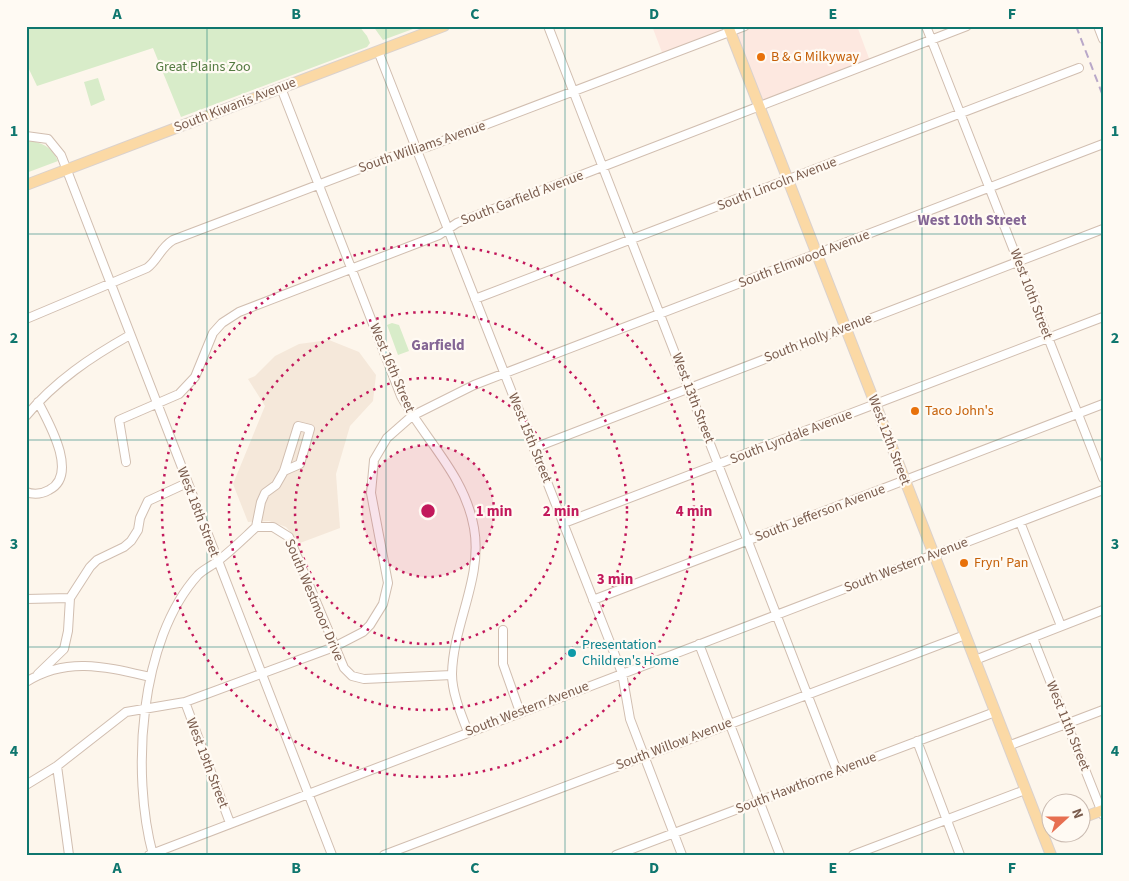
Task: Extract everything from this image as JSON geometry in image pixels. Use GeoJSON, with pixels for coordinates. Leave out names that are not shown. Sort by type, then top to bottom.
{"type":"FeatureCollection","features":[{"type":"Feature","properties":{"kind":"main road","name":"South Kiwanis Avenue"},"geometry":{"type":"LineString","coordinates":[[26,185],[444,26]]}},
{"type":"Feature","properties":{"kind":"main road","name":"West 12th Street"},"geometry":{"type":"LineString","coordinates":[[729,29],[1025,790],[1042,822]]}},
{"type":"Feature","properties":{"kind":"street","name":"West 13th Street"},"geometry":{"type":"LineString","coordinates":[[548,26],[749,540],[837,771]]}},
{"type":"Feature","properties":{"kind":"street","name":"South Williams Avenue"},"geometry":{"type":"LineString","coordinates":[[111,284],[147,268],[155,261],[162,248],[172,240],[406,151],[417,150],[573,92],[729,29],[745,26]]}},
{"type":"Feature","properties":{"kind":"street","name":"West 10th Street"},"geometry":{"type":"LineString","coordinates":[[926,26],[1103,478]]}},
{"type":"Feature","properties":{"kind":"street","name":"South Garfield Avenue"},"geometry":{"type":"LineString","coordinates":[[126,462],[119,420],[179,394],[192,382],[199,370],[209,340],[229,318],[239,312],[439,235],[457,223],[602,166],[967,26]]}},
{"type":"Feature","properties":{"kind":"street"},"geometry":{"type":"LineString","coordinates":[[1098,26],[1103,39]]}},
{"type":"Feature","properties":{"kind":"street","name":"West 15th Street"},"geometry":{"type":"LineString","coordinates":[[378,51],[622,673],[630,719],[682,855]]}},
{"type":"Feature","properties":{"kind":"street","name":"South Lincoln Avenue"},"geometry":{"type":"LineString","coordinates":[[475,299],[1079,68]]}},
{"type":"Feature","properties":{"kind":"street","name":"West 16th Street"},"geometry":{"type":"LineString","coordinates":[[281,88],[401,396],[412,416],[450,468],[460,485],[470,513],[474,530],[475,567],[457,632],[452,676],[458,706],[468,732]]}},
{"type":"Feature","properties":{"kind":"street","name":"West 18th Street"},"geometry":{"type":"LineString","coordinates":[[26,136],[48,139],[54,144],[61,155],[332,855]]}},
{"type":"Feature","properties":{"kind":"street","name":"South Elmwood Avenue"},"geometry":{"type":"LineString","coordinates":[[262,674],[334,647],[363,632],[370,625],[385,598],[388,573],[371,493],[371,476],[374,460],[385,442],[412,416],[443,399],[504,374],[1103,144]]}},
{"type":"Feature","properties":{"kind":"street","name":"South Holly Avenue"},"geometry":{"type":"LineString","coordinates":[[534,448],[1103,229]]}},
{"type":"Feature","properties":{"kind":"street"},"geometry":{"type":"LineString","coordinates":[[26,319],[111,284]]}},
{"type":"Feature","properties":{"kind":"street","name":"South Lyndale Avenue"},"geometry":{"type":"LineString","coordinates":[[564,523],[1103,317]]}},
{"type":"Feature","properties":{"kind":"street"},"geometry":{"type":"LineString","coordinates":[[26,416],[38,402],[79,366],[130,335]]}},
{"type":"Feature","properties":{"kind":"street"},"geometry":{"type":"LineString","coordinates":[[26,492],[36,494],[52,489],[58,482],[64,467],[38,402]]}},
{"type":"Feature","properties":{"kind":"street","name":"South Jefferson Avenue"},"geometry":{"type":"LineString","coordinates":[[593,600],[1103,404]]}},
{"type":"Feature","properties":{"kind":"street"},"geometry":{"type":"LineString","coordinates":[[152,854],[143,785],[146,709],[150,677],[166,628],[179,601],[198,575],[218,562],[256,527],[265,493],[276,485],[284,472],[298,426],[310,429],[300,464],[284,472]]}},
{"type":"Feature","properties":{"kind":"street"},"geometry":{"type":"LineString","coordinates":[[26,682],[38,674],[64,649],[68,632],[70,598],[97,560],[124,547],[131,541],[138,530],[140,518],[148,501],[187,482]]}},
{"type":"Feature","properties":{"kind":"street","name":"South Western Avenue"},"geometry":{"type":"LineString","coordinates":[[152,854],[1103,490]]}},
{"type":"Feature","properties":{"kind":"street"},"geometry":{"type":"LineString","coordinates":[[1020,522],[1062,626]]}},
{"type":"Feature","properties":{"kind":"street","name":"South Westmoor Drive"},"geometry":{"type":"LineString","coordinates":[[256,527],[273,527],[289,537],[334,647],[344,668],[352,676],[364,679],[452,676]]}},
{"type":"Feature","properties":{"kind":"street"},"geometry":{"type":"LineString","coordinates":[[26,599],[70,598]]}},
{"type":"Feature","properties":{"kind":"street"},"geometry":{"type":"LineString","coordinates":[[975,660],[1103,610]]}},
{"type":"Feature","properties":{"kind":"street"},"geometry":{"type":"LineString","coordinates":[[503,630],[503,664],[520,712]]}},
{"type":"Feature","properties":{"kind":"street","name":"South Willow Avenue"},"geometry":{"type":"LineString","coordinates":[[384,855],[965,635]]}},
{"type":"Feature","properties":{"kind":"street","name":"West 11th Street"},"geometry":{"type":"LineString","coordinates":[[1033,638],[1102,812]]}},
{"type":"Feature","properties":{"kind":"street"},"geometry":{"type":"LineString","coordinates":[[699,644],[780,855]]}},
{"type":"Feature","properties":{"kind":"street"},"geometry":{"type":"LineString","coordinates":[[38,674],[75,666],[99,665],[150,677]]}},
{"type":"Feature","properties":{"kind":"street"},"geometry":{"type":"LineString","coordinates":[[26,785],[57,766],[126,712],[185,702],[262,674]]}},
{"type":"Feature","properties":{"kind":"street","name":"West 19th Street"},"geometry":{"type":"LineString","coordinates":[[185,702],[230,823]]}},
{"type":"Feature","properties":{"kind":"street"},"geometry":{"type":"LineString","coordinates":[[1008,746],[1103,710]]}},
{"type":"Feature","properties":{"kind":"street","name":"South Hawthorne Avenue"},"geometry":{"type":"LineString","coordinates":[[616,855],[995,712]]}},
{"type":"Feature","properties":{"kind":"street"},"geometry":{"type":"LineString","coordinates":[[917,741],[960,855]]}},
{"type":"Feature","properties":{"kind":"street"},"geometry":{"type":"LineString","coordinates":[[57,766],[68,855]]}},
{"type":"Feature","properties":{"kind":"street"},"geometry":{"type":"LineString","coordinates":[[853,855],[1025,790]]}},
{"type":"Feature","properties":{"kind":"shaded area"},"geometry":{"type":"Polygon","coordinates":[[[652,26],[724,26],[726,30],[663,55],[652,26]]]}},
{"type":"Feature","properties":{"kind":"shaded area"},"geometry":{"type":"Polygon","coordinates":[[[753,26],[845,26],[846,29],[857,26],[870,61],[762,102],[735,33],[753,26]]]}},
{"type":"Feature","properties":{"kind":"shaded area"},"geometry":{"type":"Polygon","coordinates":[[[329,340],[359,352],[376,375],[373,401],[350,426],[336,474],[340,528],[300,543],[286,527],[269,521],[248,522],[233,484],[265,406],[248,379],[255,376],[275,356],[299,344],[329,340]]]}},
{"type":"Feature","properties":{"kind":"green space","name":"Great Plains Zoo"},"geometry":{"type":"Polygon","coordinates":[[[26,26],[359,26],[370,43],[367,47],[181,117],[153,48],[37,86],[26,63],[26,26]]]}},
{"type":"Feature","properties":{"kind":"green space"},"geometry":{"type":"Polygon","coordinates":[[[373,26],[421,26],[383,40],[373,26]]]}},
{"type":"Feature","properties":{"kind":"green space"},"geometry":{"type":"Polygon","coordinates":[[[98,78],[105,100],[91,106],[84,82],[98,78]]]}},
{"type":"Feature","properties":{"kind":"green space"},"geometry":{"type":"Polygon","coordinates":[[[26,141],[36,142],[45,146],[53,152],[58,161],[26,173],[26,141]]]}},
{"type":"Feature","properties":{"kind":"green space"},"geometry":{"type":"Polygon","coordinates":[[[392,323],[399,325],[409,351],[398,355],[387,325],[392,323]]]}},
{"type":"Feature","properties":{"kind":"railway"},"geometry":{"type":"LineString","coordinates":[[1076,26],[1103,96]]}},
{"type":"Feature","properties":{"kind":"place","name":"B & G Milkyway"},"geometry":{"type":"Point","coordinates":[761,57]}},
{"type":"Feature","properties":{"kind":"place","name":"Taco John's"},"geometry":{"type":"Point","coordinates":[915,411]}},
{"type":"Feature","properties":{"kind":"place","name":"Fryn' Pan"},"geometry":{"type":"Point","coordinates":[964,563]}},
{"type":"Feature","properties":{"kind":"place","name":"Presentation Children's Home"},"geometry":{"type":"Point","coordinates":[572,653]}},
{"type":"Feature","properties":{"kind":"district","name":"West 10th Street"},"geometry":{"type":"Point","coordinates":[972,220]}},
{"type":"Feature","properties":{"kind":"district","name":"Garfield"},"geometry":{"type":"Point","coordinates":[438,345]}}]}
